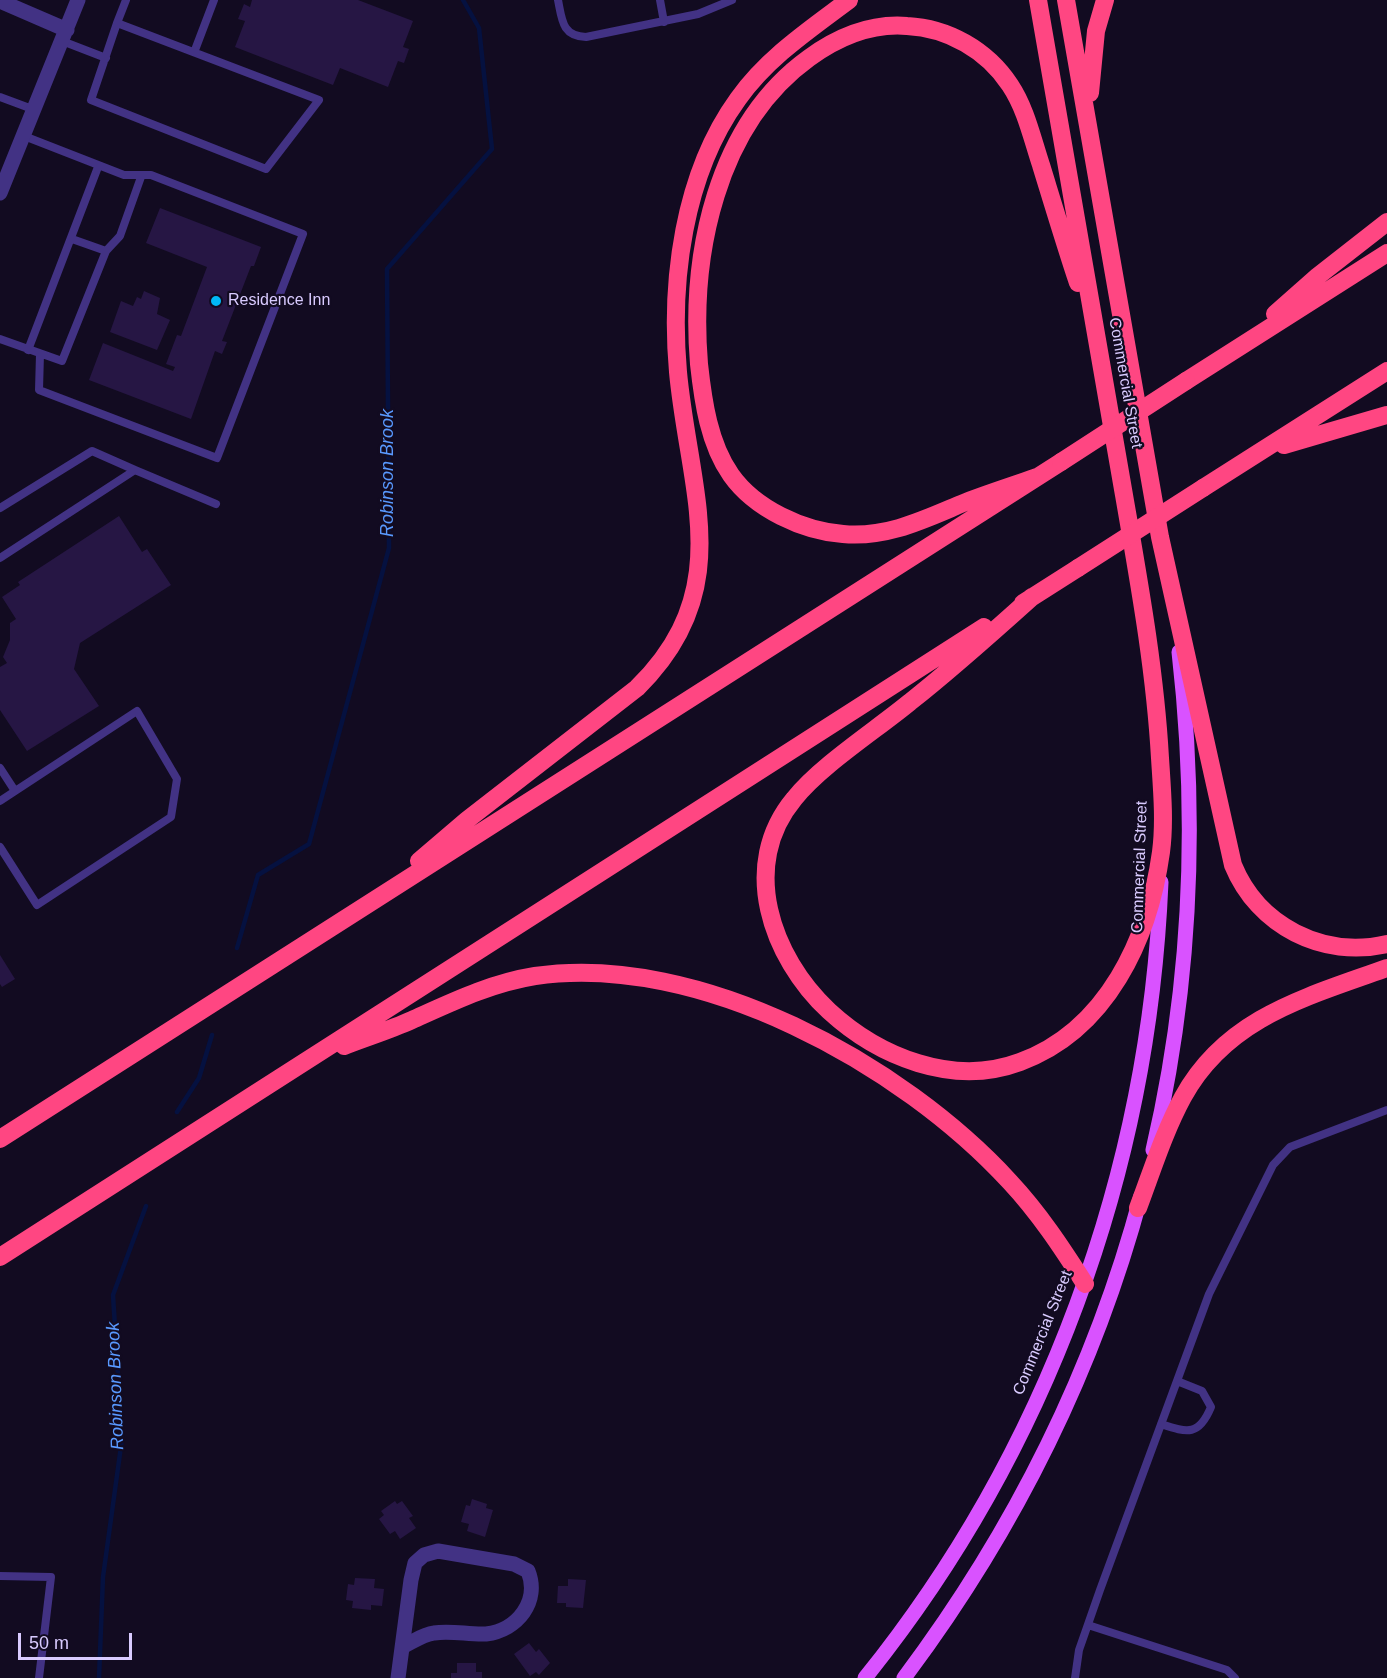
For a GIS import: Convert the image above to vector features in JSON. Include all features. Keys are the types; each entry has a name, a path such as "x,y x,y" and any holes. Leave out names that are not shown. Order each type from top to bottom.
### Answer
{"highway":[{"path":"370,903 467,820 637,688 659,664 678,634 694,592 701,543 676,349 679,272 690,208 711,146 740,96 782,51 849,0"},
{"name":"Commercial Street","path":"1038,0 1150,655 1159,747 1161,849"},
{"name":"Commercial Street","path":"1066,0 1160,537"},
{"path":"1094,158 1089,102 1096,31 1105,0"},
{"path":"1037,477 909,525 865,535 830,533 789,519 753,497 735,480 720,454 705,406 698,318 703,260 716,197 733,151 754,113 798,66 823,48 855,33 882,26 920,27 946,34 974,49 999,71 1019,101 1100,354"},
{"path":"1236,349 1318,276 1387,222"},
{"path":"0,1139 1387,253"},
{"path":"0,1257 1387,371"},
{"path":"1259,452 1387,415"},
{"path":"1160,537 1228,847 1240,880 1269,915 1302,937 1329,946 1347,948 1387,944"},
{"path":"1032,597 945,675 810,782 786,809 770,842 765,871 768,910 784,951 803,981 825,1007 854,1031 883,1049 915,1062 947,1070 979,1071 1007,1066 1033,1057 1064,1039 1093,1013 1113,988 1126,967 1141,931 1161,849"},
{"path":"1138,1208 1183,1097 1201,1071 1222,1048 1246,1027 1281,1007 1387,969"},
{"path":"309,1059 411,1021 474,992 535,976 584,972 615,973 644,977 707,993 765,1014 822,1040 880,1074 928,1108 1010,1181 1061,1246 1085,1284"}],"main road":[{"name":"Commercial Street","path":"904,1678 971,1582 1040,1460 1093,1341 1138,1208 1169,1071 1184,961 1189,877 1189,792 1184,709 1175,625 1160,537"},
{"name":"Commercial Street","path":"865,1678 936,1581 994,1486 1044,1387 1085,1284 1117,1178 1139,1079 1154,978 1161,849"}],"street":[{"path":"0,193 78,0"},
{"path":"0,1 64,36"},
{"path":"398,1678 411,1580 416,1563 423,1555 438,1551 514,1564 528,1571 532,1582 532,1596 526,1611 515,1623 488,1634 434,1633 404,1646"}],"lane":[{"path":"117,23 195,50 320,100 266,169 91,100 117,23 126,0"},
{"path":"195,50 213,0"},
{"path":"558,0 562,23 567,32 573,36 585,37 698,14 732,0"},
{"path":"660,0 664,22"},
{"path":"64,36 106,58"},
{"path":"0,97 35,110"},
{"path":"24,136 98,167 124,175 141,177 152,175 303,234 217,458 39,390 40,354"},
{"path":"28,350 98,167"},
{"path":"0,339 62,361 106,251 120,236 141,177"},
{"path":"72,239 106,251"},
{"path":"0,508 92,451 216,504"},
{"path":"0,558 135,470"},
{"path":"0,801 137,711 177,779 171,817 37,905 0,847"},
{"path":"0,768 15,791"},
{"path":"1075,1678 1079,1650 1209,1294 1274,1165 1290,1147 1387,1110"},
{"path":"1161,1424 1191,1431 1205,1421 1211,1407 1202,1391 1177,1381"},
{"path":"0,1576 51,1577 39,1678"},
{"path":"1088,1625 1227,1670 1235,1678"}],"building":[{"path":"252,0 358,0 413,21 403,47 409,49 404,63 398,61 388,87 340,68 333,85 235,47 245,21 238,19 244,4 250,7"},
{"name":"Residence Inn","path":"160,208 261,247 254,266 251,266 222,341 227,342 222,354 215,351 191,419 89,380 103,343 173,371 175,367 166,364 177,335 181,336 207,267 146,243"},
{"path":"144,291 160,298 157,314 170,320 157,350 110,332 121,301 133,306 137,297 141,299"},
{"path":"119,516 142,552 147,549 171,585 80,643 74,669 99,706 27,751 0,710 0,667 7,663 3,657 10,640 10,623 16,619 2,597 20,585 18,582"},
{"path":"0,955 15,979 2,987 0,984"},
{"path":"472,1499 487,1504 486,1508 493,1510 485,1537 467,1531 469,1524 461,1522 466,1505 470,1506"},
{"path":"395,1501 397,1504 402,1501 413,1516 409,1518 416,1528 400,1539 395,1531 390,1534 379,1519 384,1515 381,1511"},
{"path":"355,1578 375,1579 374,1588 384,1589 382,1606 371,1605 371,1610 352,1608 353,1601 346,1600 348,1584 354,1585"},
{"path":"568,1579 586,1580 583,1608 566,1607 566,1603 557,1603 558,1586 568,1586"},
{"path":"529,1643 536,1652 539,1649 550,1663 539,1675 536,1672 530,1676 514,1654"},
{"path":"457,1663 476,1663 476,1672 482,1672 482,1678 451,1678 451,1673 457,1673"}],"waterway":[{"name":"Robinson Brook","path":"237,948 258,875 309,844 389,548 387,269 492,149 479,28 463,0"},
{"name":"Robinson Brook","path":"177,1112 199,1078 212,1035"},
{"name":"Robinson Brook","path":"99,1678 103,1577 122,1439 113,1295 146,1206"}],"place":[{"name":"Residence Inn","path":"216,301"}]}
